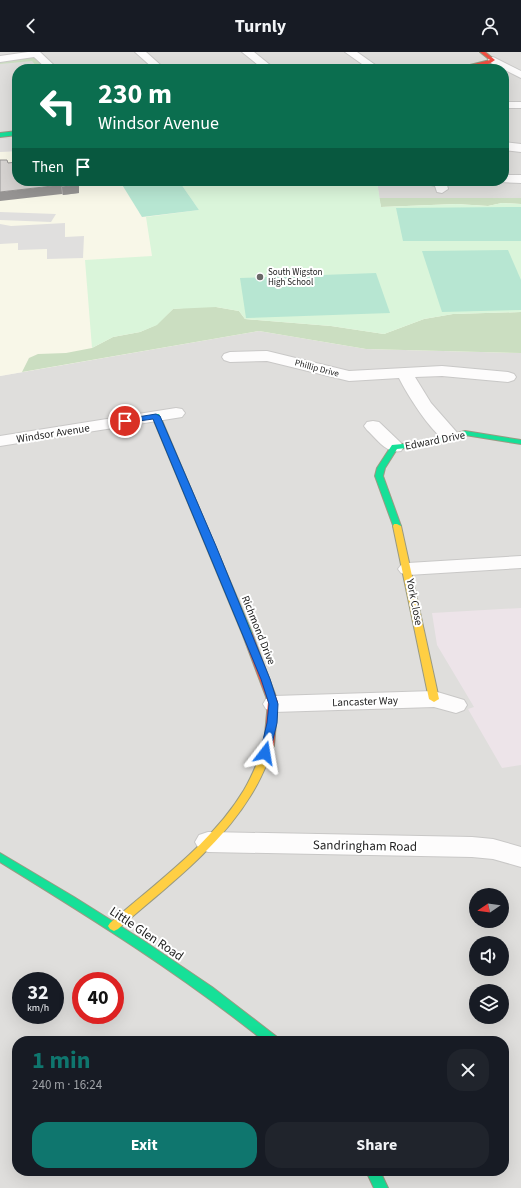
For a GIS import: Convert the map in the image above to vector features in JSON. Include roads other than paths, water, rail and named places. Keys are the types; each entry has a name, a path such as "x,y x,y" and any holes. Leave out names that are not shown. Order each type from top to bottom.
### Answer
{"street":[{"path":"140,52 154,64"},
{"path":"247,52 263,64"},
{"path":"350,52 368,64"},
{"path":"482,52 500,64"},
{"path":"0,59 35,53 47,64"},
{"path":"482,64 493,60"},
{"path":"509,69 521,75"},
{"path":"509,105 521,104"},
{"path":"0,135 12,134"},
{"path":"509,147 521,148"},
{"path":"509,179 521,179"},
{"name":"Phillip Drive","path":"230,357 256,355 273,357 349,376 442,371 508,377"},
{"path":"405,374 416,396 451,436"},
{"name":"Windsor Avenue","path":"0,442 176,413"},
{"name":"Richmond Drive","path":"114,926 208,842 241,804 253,783 268,743 274,704 266,679 156,416"},
{"name":"Edward Drive","path":"373,426 395,447 424,444 466,433 480,434 521,442"},
{"name":"Edward Drive","path":"395,447 382,468 379,476 397,525 408,569"},
{"name":"York Close","path":"434,700 408,569 521,562"},
{"name":"Lancaster Way","path":"274,704 434,700 456,705"},
{"name":"Sandringham Road","path":"208,842 472,847 493,849 521,857"},
{"name":"Little Glen Road","path":"0,857 114,926 236,1011 267,1036"},
{"path":"375,1176 381,1188"}],"place":[{"name":"South Wigston High School","path":"260,277"}]}
